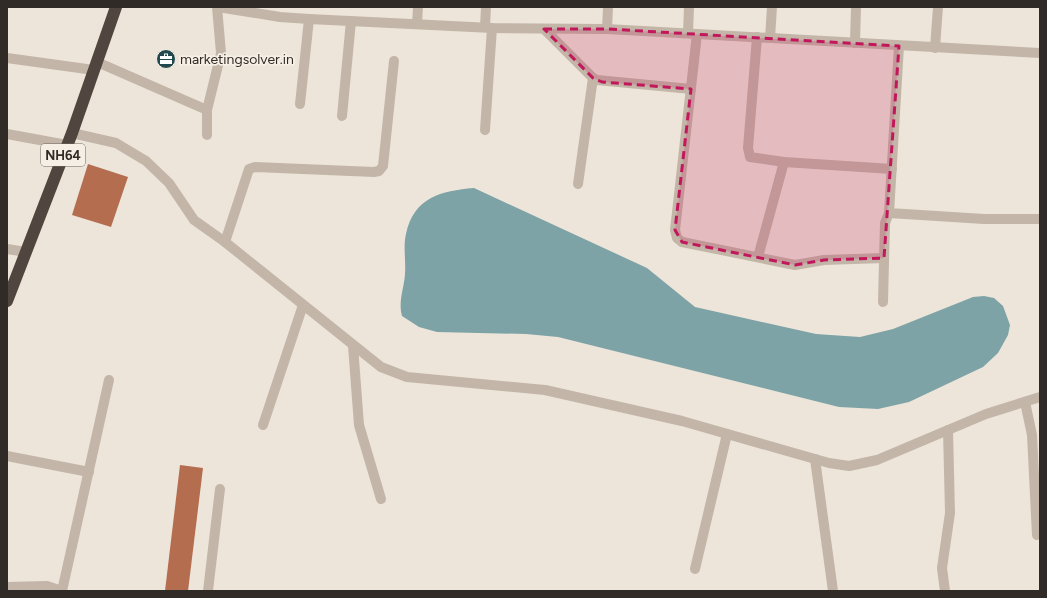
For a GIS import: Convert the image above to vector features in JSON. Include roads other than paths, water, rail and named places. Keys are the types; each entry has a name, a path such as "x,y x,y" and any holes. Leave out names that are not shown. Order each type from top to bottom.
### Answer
{"highway":[{"name":"NH64","path":"7,301 72,133 116,7"}],"street":[{"path":"208,135 208,110 221,53 218,7 275,12 309,20 544,29 607,29 1040,53"},
{"path":"417,24 418,7"},
{"path":"485,130 488,27 486,7"},
{"path":"607,29 608,7"},
{"path":"689,7 693,34 691,89 675,230 677,238 682,242 795,265 824,260 884,258"},
{"path":"770,38 772,7"},
{"path":"855,43 856,7"},
{"path":"935,48 938,7"},
{"path":"300,104 309,20"},
{"path":"342,116 351,21"},
{"path":"544,29 593,78 602,82 691,89"},
{"path":"757,37 749,153 750,157 755,159 784,162 892,169"},
{"path":"884,302 885,223 889,213 899,46"},
{"path":"7,58 95,66 208,110"},
{"path":"226,242 249,169 379,171 382,166 394,61"},
{"path":"578,184 593,78"},
{"path":"72,133 116,143 146,161 169,183 194,220 226,242 353,346 381,367 407,377 546,390 682,421 815,459 849,466 877,460 986,414 1040,397"},
{"path":"7,134 67,144"},
{"path":"758,257 784,162"},
{"path":"889,213 984,219 1040,219"},
{"path":"7,249 26,252"},
{"path":"263,425 303,305"},
{"path":"353,346 359,425 381,499"},
{"path":"7,587 47,586 62,591 109,380"},
{"path":"1025,402 1032,435 1037,535"},
{"path":"945,591 942,568 950,513 948,430"},
{"path":"695,569 727,434"},
{"path":"7,456 89,472"},
{"path":"815,459 832,591"},
{"path":"208,591 220,489"}],"water":[{"path":"474,188 647,268 695,307 816,334 860,337 893,329 973,297 984,296 994,298 1003,306 1010,325 1008,335 998,353 983,367 909,402 878,409 839,407 558,337 526,334 437,332 419,327 402,316 401,311 405,274 405,239 410,222 415,212 422,204 431,198 451,191"}],"place":[{"name":"marketingsolver.in","path":"166,59"}]}
